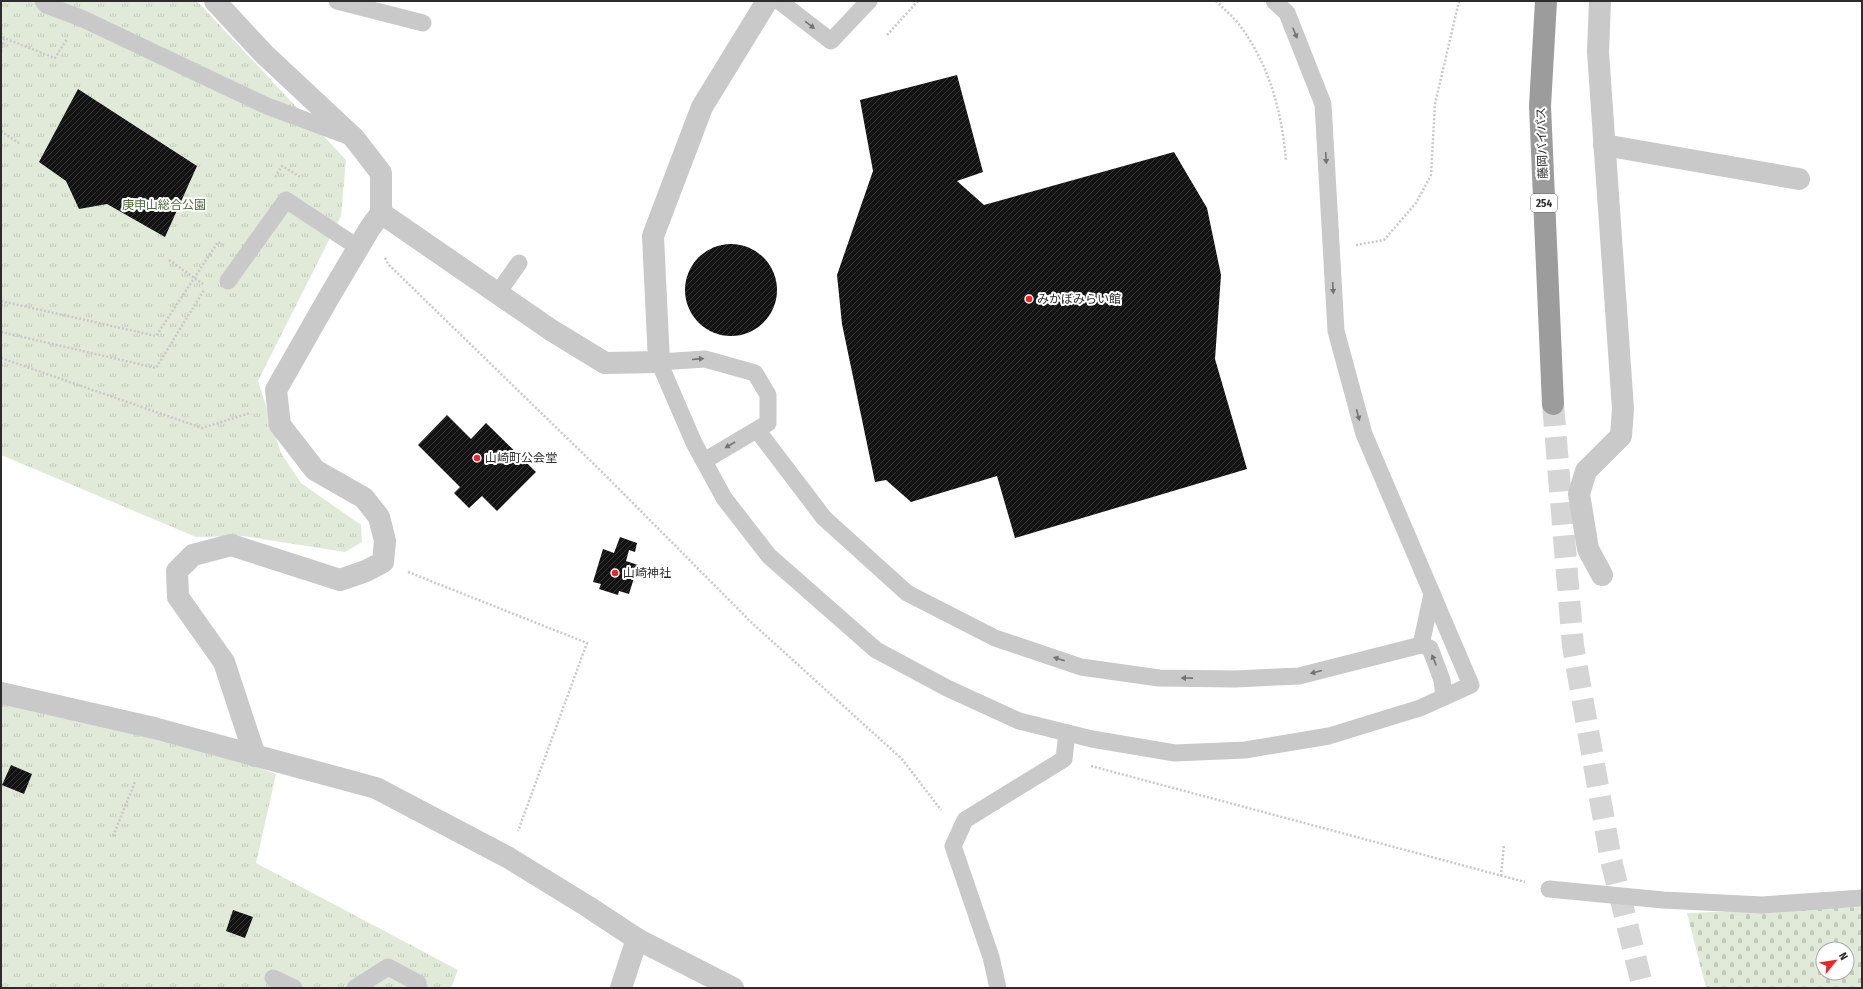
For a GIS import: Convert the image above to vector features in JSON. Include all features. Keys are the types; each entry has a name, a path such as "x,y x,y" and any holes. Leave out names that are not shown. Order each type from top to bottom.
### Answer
{"highway":[{"name":"藤岡バイパス","path":"1546,1 1540,106 1552,404"}],"street":[{"path":"215,1 264,54 354,138 381,173 375,221 329,297 276,390 280,425 315,470 364,498 379,517 385,541 383,562 366,571 340,580 231,545 193,555 177,571 178,597 224,662 255,756"},
{"path":"375,221 498,293 551,330 605,363 660,362 653,236 702,107 766,1"},
{"path":"1600,1 1598,52 1623,409 1621,436 1586,471 1579,494 1588,550 1602,575"},
{"path":"1604,145 1799,179"},
{"path":"1,693 154,728 376,788 509,858 637,939 733,988"},
{"path":"621,988 637,939"}],"lane":[{"path":"43,1 46,5 81,18 267,106 354,138"},
{"path":"337,1 423,23"},
{"path":"779,1 831,41 869,1"},
{"path":"704,461 768,423 768,395 755,373 705,359 660,362 677,405 704,461 724,498 769,556 876,650 946,688 1019,721 1067,733 1175,753 1245,750 1329,736 1420,708 1471,685 1364,434 1336,331 1323,104 1287,14 1274,1"},
{"path":"228,281 286,200 359,248"},
{"path":"498,293 519,263"},
{"path":"757,430 824,518 907,593 995,638 1081,667 1160,678 1235,679 1299,676 1421,645 1430,648 1442,680 1444,697"},
{"path":"1421,645 1432,594"},
{"path":"998,988 991,957 952,846 965,820 1064,759 1067,733"},
{"path":"1548,888 1663,900 1762,905 1862,898"},
{"path":"355,988 388,967 418,983 419,988"},
{"path":"273,978 294,988"}],"path":[{"path":"887,35 918,1"},
{"path":"1216,1 1238,23 1263,64 1284,129 1286,161"},
{"path":"1331,250 1384,240 1416,202 1431,175 1435,104 1459,1"},
{"path":"1,33 4,38 55,58 81,18"},
{"path":"1,52 4,38"},
{"path":"1,131 20,144"},
{"path":"375,221 388,264 604,474 752,623 902,759 959,832"},
{"path":"1,332 156,368 206,287 169,260"},
{"path":"1,301 156,336"},
{"path":"1,358 202,428 278,404"},
{"path":"383,562 587,643 509,858"},
{"path":"1064,759 1548,888"},
{"path":"114,836 134,782"},
{"path":"1501,876 1504,844"}],"green space":[{"name":"庚申山総合公園","path":"1,1 197,1 346,160 341,216 258,381 281,453 301,483 361,525 362,542 345,552 243,536 196,537 1,455"},
{"path":"1,702 60,715 253,765 276,774 256,863 458,970 451,988 1,988"},
{"path":"1862,907 1862,988 1706,988 1687,913"}],"building":[{"name":"みかぼみらい館","path":"957,75 983,172 957,181 984,205 1174,152 1207,208 1221,275 1215,359 1247,469 1015,538 997,476 911,502 886,480 875,482 842,324 837,275 873,171 860,100"},
{"path":"78,89 197,166 165,237 107,204 79,209 66,181 39,162"},
{"path":"731,244 749,248 763,258 773,272 777,290 773,308 763,322 749,332 731,336 713,332 699,322 689,308 685,290 689,272 699,258 713,248"},
{"name":"山崎町公会堂","path":"447,415 471,439 486,423 536,472 497,511 482,496 469,508 454,493 460,487 418,445"},
{"name":"山崎神社","path":"620,537 637,543 635,552 629,550 626,561 638,565 629,594 619,591 618,595 599,589 601,584 593,582 603,549 614,553"},
{"path":"11,765 32,774 24,794 2,785"},
{"path":"233,910 253,917 245,938 226,931"}],"tunnel":[{"path":"1553,404 1573,646 1611,860 1643,988"}],"place":[{"name":"みかぼみらい館","path":"1029,299"},
{"name":"山崎町公会堂","path":"477,458"},
{"name":"山崎神社","path":"615,573"}]}
